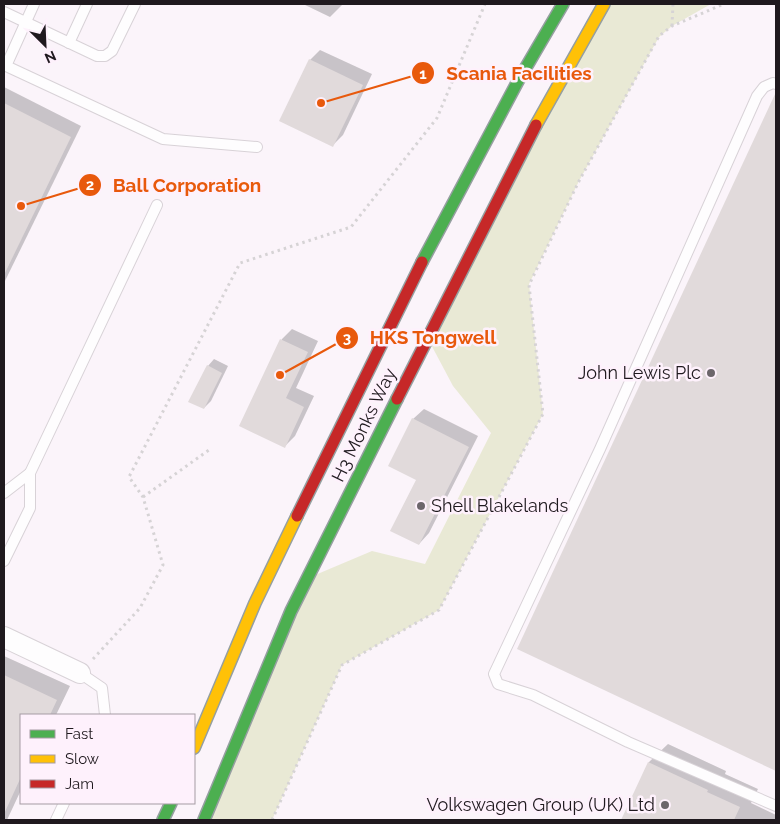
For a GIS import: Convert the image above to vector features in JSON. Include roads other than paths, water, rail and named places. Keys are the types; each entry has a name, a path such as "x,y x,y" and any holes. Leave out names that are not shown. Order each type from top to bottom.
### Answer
{"main road":[{"name":"H3 Monks Way","path":"195,746 255,603 407,290 518,81 563,4"},
{"name":"H3 Monks Way","path":"204,820 291,611 441,310 538,122 604,4"},
{"path":"164,820 171,804"}],"street":[{"path":"4,637 80,673"}],"lane":[{"path":"34,4 5,66 164,138 257,147"},
{"path":"69,43 87,4"},
{"path":"4,12 97,56 105,56 112,52 135,4"},
{"path":"776,84 773,83 764,87 757,96 600,449 494,674 498,684 533,695 628,742 776,806"},
{"path":"4,561 30,508 30,472 158,205"},
{"path":"4,492 30,472"},
{"path":"80,673 102,688 106,714"},
{"path":"56,820 64,804"}],"place":[{"name":"Scania Facilities","path":"321,103"},
{"name":"Ball Corporation","path":"21,206"},
{"name":"John Lewis Plc","path":"711,373"},
{"name":"HKS Tongwell","path":"280,375"},
{"name":"Shell Blakelands","path":"421,506"},
{"name":"Volkswagen Group (UK) Ltd","path":"665,805"}]}
